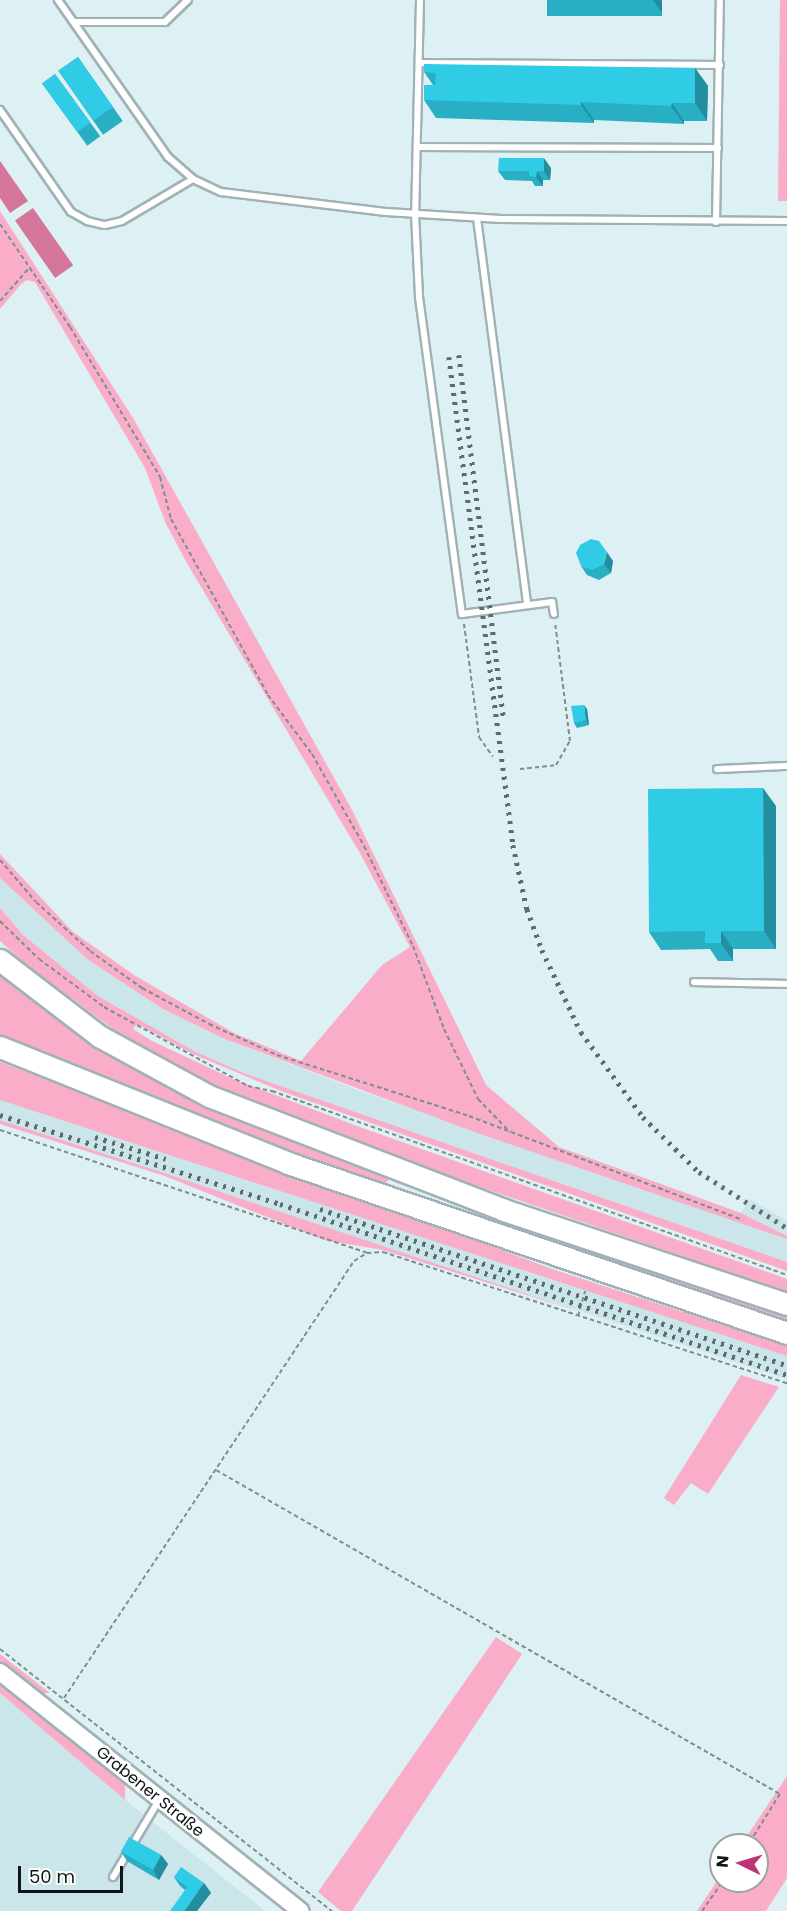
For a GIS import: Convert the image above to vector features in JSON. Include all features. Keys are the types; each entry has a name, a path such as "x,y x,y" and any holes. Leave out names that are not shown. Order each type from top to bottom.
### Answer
{"highway":[{"path":"0,960 99,1036 209,1096 504,1210 787,1304"},
{"path":"0,1047 288,1163 787,1333"}],"street":[{"name":"Grabener Straße","path":"0,1672 301,1911"}],"lane":[{"path":"58,0 168,157 192,179 221,192 415,214 477,218 787,221"},
{"path":"74,22 165,22 188,0"},
{"path":"420,0 415,214 418,297 462,614 552,602 554,614"},
{"path":"716,222 720,0"},
{"path":"419,63 720,65"},
{"path":"0,110 72,212 87,221 105,225 122,222 192,179"},
{"path":"417,147 718,148"},
{"path":"477,218 527,605"},
{"path":"717,769 787,766"},
{"path":"694,982 787,984"},
{"path":"113,1877 159,1799"}],"path":[{"path":"0,224 30,267 160,477 171,519 268,695 312,754 364,846 413,946 444,1029 478,1099 510,1132"},
{"path":"0,301 30,267"},
{"path":"462,614 479,737 493,757"},
{"path":"520,768 556,765 570,741 554,614"},
{"path":"0,860 36,902 90,951 142,987 209,1024 277,1055 510,1132 743,1220"},
{"path":"0,921 39,959 104,1007 248,1086 272,1091 787,1275"},
{"path":"0,1130 368,1253 383,1252 787,1383"},
{"path":"64,1698 354,1261 368,1253"},
{"path":"578,1316 585,1291"},
{"path":"216,1470 780,1794 756,1833"},
{"path":"0,1649 332,1911"},
{"path":"702,1911 715,1893"}],"shaded area":[{"path":"780,0 787,0 787,201 778,201"},
{"path":"0,161 28,201 10,213 0,198"},
{"path":"33,208 73,265 55,278 15,221"},
{"path":"0,211 133,418 352,810 486,1085 559,1147 741,1213 787,1236 787,1239 480,1134 225,1039 163,1009 87,959 0,878 0,854 73,932 134,975 234,1033 301,1061 382,965 410,947 361,855 188,565 166,524 145,468 35,282 27,280 21,284 0,309"},
{"path":"0,878 87,959 163,1009 225,1039 355,1089 787,1239 787,1262 246,1074 194,1051 98,996 23,935 0,908"},
{"path":"0,908 23,935 98,996 194,1051 246,1074 787,1262 787,1271 281,1091 193,1054 137,1024 133,1029 152,1041 233,1079 357,1126 787,1279 787,1292 419,1166 198,1080 128,1040 25,964 0,941"},
{"path":"0,970 99,1047 175,1090 239,1121 389,1178 386,1183 330,1166 0,1039"},
{"path":"0,1062 552,1269 787,1346 787,1356 0,1100"},
{"path":"0,1100 787,1356 787,1379 0,1120"},
{"path":"0,1120 581,1312 383,1250 324,1240 165,1176 0,1124"},
{"path":"750,1199 787,1221 787,1236 741,1213"},
{"path":"531,1230 787,1312 787,1325 527,1235"},
{"path":"741,1375 779,1387 708,1494 691,1483 674,1505 664,1498"},
{"path":"496,1637 522,1654 352,1911 341,1911 318,1892"},
{"path":"0,1654 50,1693 40,1693 0,1662"},
{"path":"0,1683 125,1784 125,1800 0,1693"},
{"path":"0,1693 135,1808 265,1911 0,1911"},
{"path":"787,1776 787,1878 766,1911 697,1911 709,1893 769,1893 769,1833 749,1833"}],"building":[{"path":"78,57 113,107 93,121 58,71"},
{"path":"424,64 695,68 695,103 672,103 671,106 581,102 581,105 424,100 424,85 435,85 436,73 424,72"},
{"path":"55,74 90,123 77,132 42,83"},
{"path":"499,158 544,158 544,171 537,171 536,177 529,176 529,171 498,171"},
{"path":"591,539 599,541 607,552 604,564 592,570 581,566 576,553 580,545"},
{"path":"584,705 586,720 574,723 571,706"},
{"path":"763,788 764,931 721,931 721,943 705,943 705,931 649,932 648,789"},
{"path":"129,1837 161,1855 153,1870 121,1852"},
{"path":"181,1867 204,1883 184,1911 170,1911 187,1887 174,1877"}],"railway":[{"path":"459,355 504,720"},
{"path":"449,357 513,845 527,909 542,950 581,1032 643,1117 699,1172 787,1228"},
{"path":"0,1115 280,1204 787,1375"},
{"path":"95,1137 166,1159"},
{"path":"320,1209 787,1365"}]}
